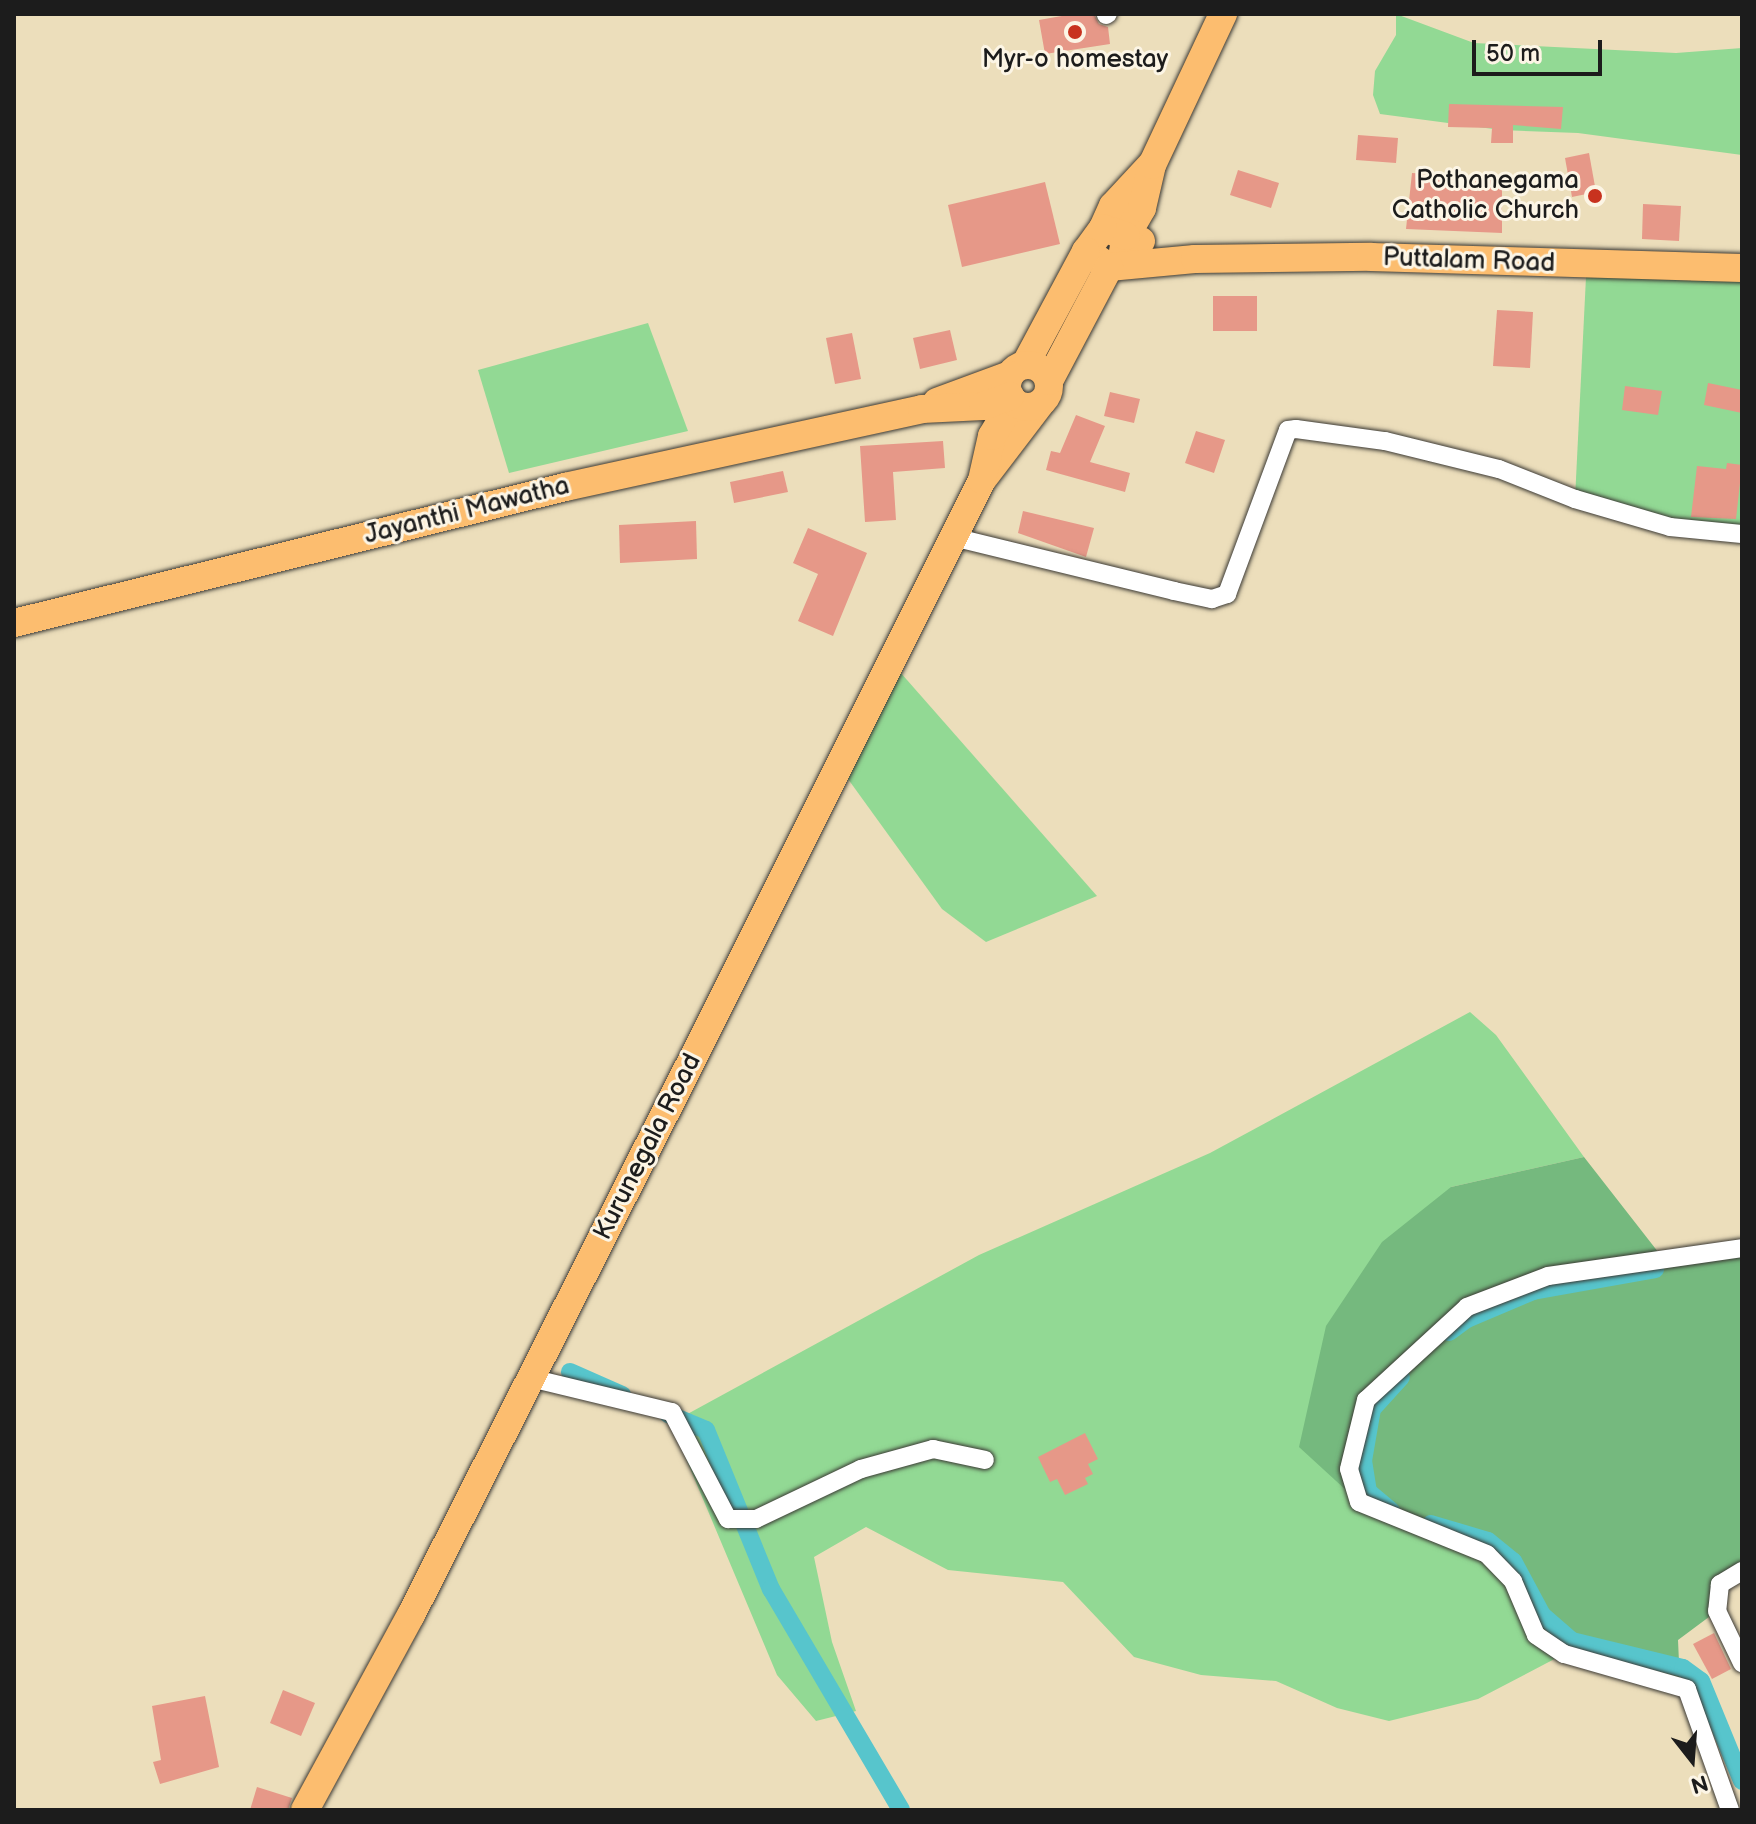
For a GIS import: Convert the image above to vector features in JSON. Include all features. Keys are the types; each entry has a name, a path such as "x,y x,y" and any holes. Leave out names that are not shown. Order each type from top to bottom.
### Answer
{"main road":[{"path":"1025,387 1115,265 1113,206 1152,165 1223,14"},
{"path":"1025,387 1086,251 1114,232"},
{"name":"Puttalam Road","path":"1114,232 1195,259"},
{"path":"1086,251 1115,265"},
{"name":"Puttalam Road","path":"1115,265 1195,259 1371,257 1742,268"},
{"name":"Jayanthi Mawatha","path":"14,623 565,487 1025,387"},
{"name":"Kurunegala Road","path":"305,1810 531,1378 982,480 1025,387"}],"street":[{"path":"953,537 1212,599 1227,594 1288,430 1296,429 1385,441 1499,469 1575,499 1670,527 1742,534"},
{"path":"1730,1810 1687,1689 1555,1648 1536,1635 1513,1581 1487,1554 1359,1502 1349,1469 1366,1400 1467,1307 1548,1276 1742,1248"},
{"path":"531,1378 672,1412 728,1519 756,1519 861,1469 933,1449 985,1460"},
{"path":"1742,1571 1720,1584 1717,1611 1742,1663"}],"green space":[{"path":"1396,14 1474,43 1676,53 1742,48 1742,155 1578,133 1501,130 1380,114 1373,95 1375,71 1396,35"},
{"path":"1586,277 1742,281 1742,534 1575,499"},
{"path":"648,323 688,431 509,473 478,370"},
{"path":"900,672 1097,896 986,942 942,909 848,779"},
{"path":"1470,1012 1496,1035 1584,1157 1451,1187 1487,1554 1564,1654 1478,1699 1389,1721 1337,1708 1276,1681 1201,1675 1134,1657 1063,1582 948,1570 866,1527 814,1557 832,1642 856,1711 816,1721 777,1675 671,1423 979,1255 1210,1153"},
{"path":"1584,1157 1662,1257 1742,1248 1742,1571 1720,1584 1717,1611 1678,1640 1680,1684 1536,1635 1487,1554 1359,1502 1299,1447 1326,1326 1382,1242 1451,1187"}],"building":[{"name":"Myr-o homestay","path":"1094,14 1099,24 1108,27 1110,44 1045,54 1039,20"},
{"path":"1449,104 1563,107 1561,129 1513,125 1513,143 1491,143 1492,128 1448,127"},
{"path":"1358,135 1398,138 1396,163 1356,160"},
{"path":"1589,153 1596,192 1572,197 1565,158"},
{"path":"1238,170 1279,183 1271,208 1230,195"},
{"path":"1412,173 1502,178 1502,233 1406,229"},
{"path":"1045,182 1060,244 962,267 948,205"},
{"path":"1643,204 1681,206 1679,241 1642,239"},
{"path":"1213,296 1257,296 1257,331 1213,331"},
{"path":"1497,310 1533,312 1530,368 1493,366"},
{"path":"950,330 957,360 920,369 913,338"},
{"path":"852,333 861,379 835,384 826,338"},
{"path":"1708,383 1742,390 1742,413 1704,405"},
{"path":"1625,386 1662,391 1658,415 1622,410"},
{"path":"1110,392 1140,399 1134,423 1104,416"},
{"path":"1076,415 1105,426 1090,462 1130,473 1125,492 1046,470 1051,451 1060,453"},
{"path":"1196,431 1225,440 1214,473 1185,463"},
{"path":"943,441 945,468 893,472 896,520 865,522 860,446"},
{"path":"1727,463 1742,465 1736,519 1691,517 1697,466 1726,469"},
{"path":"783,471 788,492 734,503 730,482"},
{"path":"1023,511 1094,528 1086,557 1018,533"},
{"path":"696,521 697,559 620,563 619,525"},
{"path":"808,528 867,553 833,636 798,621 818,574 793,563"},
{"path":"1085,1433 1098,1459 1088,1464 1093,1474 1085,1478 1088,1484 1065,1495 1057,1479 1050,1482 1038,1457"},
{"path":"1714,1633 1731,1669 1712,1679 1693,1644"},
{"path":"283,1690 315,1703 301,1736 270,1723"},
{"path":"205,1696 219,1767 160,1784 153,1762 161,1760 152,1706"},
{"path":"257,1787 292,1798 288,1810 250,1810"}],"waterway":[{"path":"1449,1332 1467,1319 1533,1291 1655,1269"},
{"path":"570,1372 622,1395"},
{"path":"1391,1511 1368,1492 1363,1461 1372,1409 1401,1377"},
{"path":"668,1414 706,1430 771,1589 901,1810"},
{"path":"1431,1524 1488,1541 1513,1561 1542,1615 1572,1641 1683,1668 1701,1681 1742,1781"}],"place":[{"name":"Myr-o homestay","path":"1075,32"},
{"name":"Pothanegama Catholic Church","path":"1595,196"}]}
